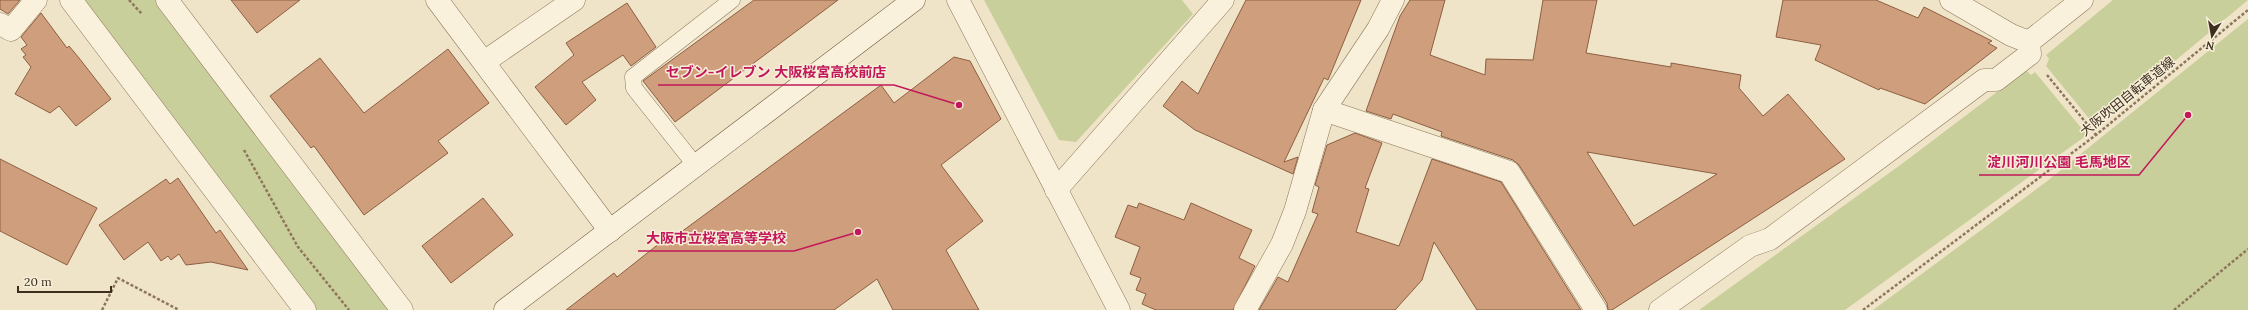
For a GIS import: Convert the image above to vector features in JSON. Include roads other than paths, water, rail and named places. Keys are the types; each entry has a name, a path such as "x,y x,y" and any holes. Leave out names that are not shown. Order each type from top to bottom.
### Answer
{"street":[{"path":"0,24 11,30 36,0"},
{"path":"71,0 305,310"},
{"path":"167,0 402,310"},
{"path":"437,0 610,231"},
{"path":"484,62 574,0"},
{"path":"505,310 914,0"},
{"path":"958,0 1119,310"},
{"path":"1056,190 1223,0"},
{"path":"1244,310 1282,244 1295,211 1324,110 1378,29 1393,0"},
{"path":"1950,0 2011,35 2029,42"},
{"path":"2029,42 2082,0"},
{"path":"1660,310 1750,246 1770,239 1984,80 1996,80 2030,54 2029,42"},
{"path":"1324,110 1509,172 1596,310"}],"lane":[{"path":"696,166 634,88 633,77 732,0"}],"place":[{"name":"セブン-イレブン 大阪桜宮高校前店","path":"959,105"},
{"name":"淀川河川公園 毛馬地区","path":"2188,115"},
{"name":"大阪市立桜宮高等学校","path":"858,232"}]}
